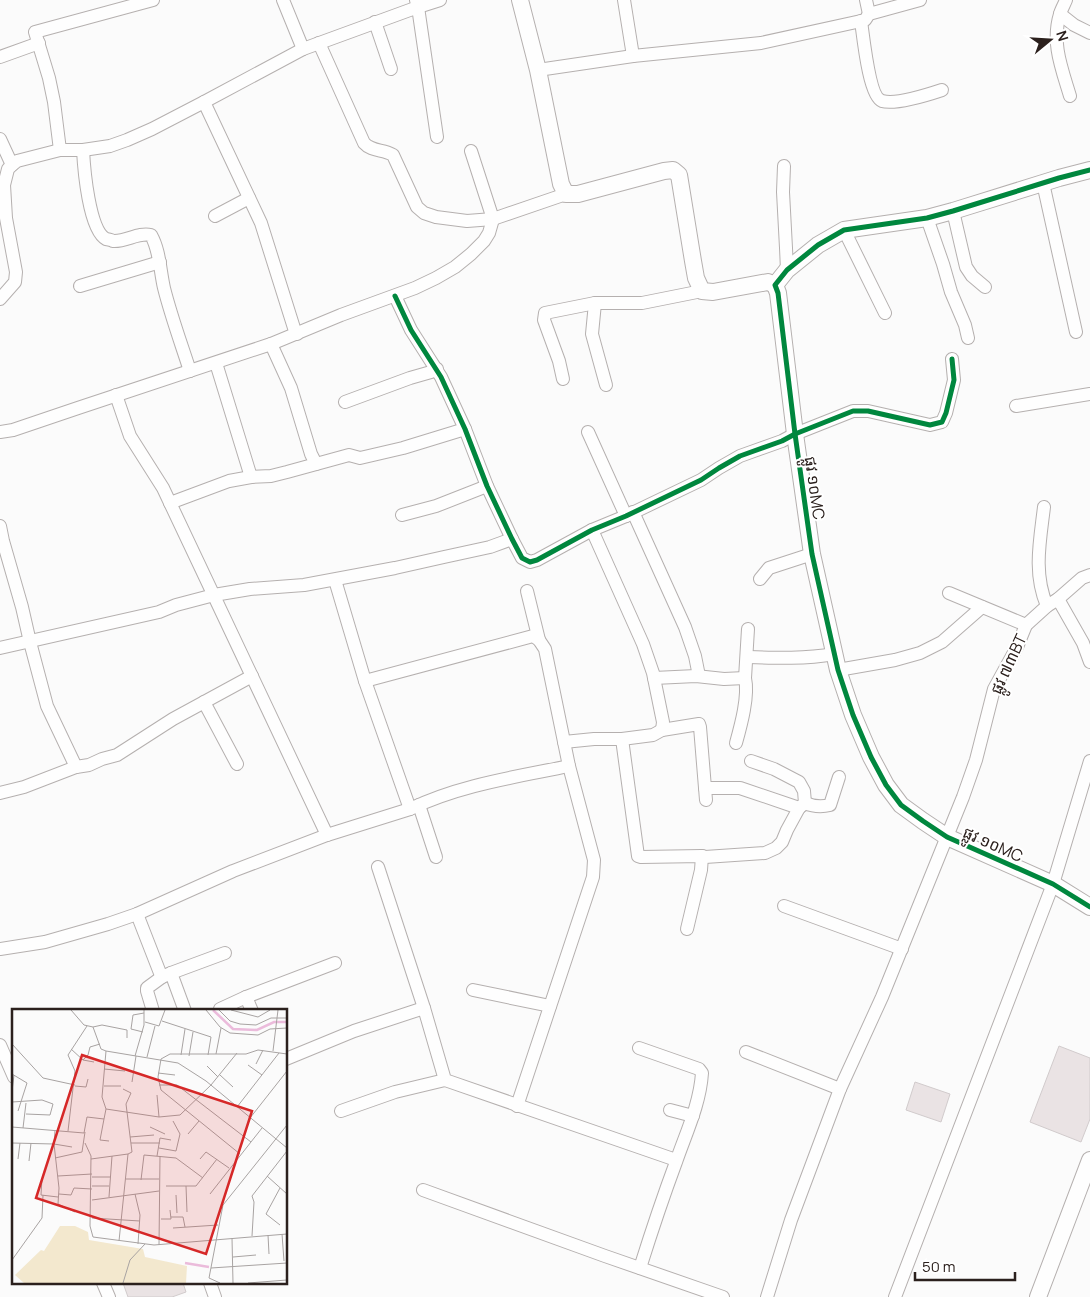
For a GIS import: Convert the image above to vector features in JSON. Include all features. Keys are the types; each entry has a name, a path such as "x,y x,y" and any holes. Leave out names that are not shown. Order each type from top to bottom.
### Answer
{"street":[{"path":"60,150 49,78 35,32 153,0"},
{"path":"283,0 303,49"},
{"path":"0,299 15,282 16,272 6,218 4,185 8,169 12,164 60,150 83,150 110,146 127,140 152,129 303,49 375,22 417,3 440,0"},
{"path":"520,0 538,70 561,184 566,194"},
{"path":"624,0 633,56"},
{"path":"866,0 865,17 872,84 878,99 882,101 895,101 917,98 942,90"},
{"path":"538,70 633,56 761,43 865,17 920,0"},
{"path":"1066,0 1060,14 1057,30 1057,53 1070,96"},
{"path":"417,3 437,137"},
{"path":"1060,14 1074,25 1090,33"},
{"path":"375,22 391,70"},
{"path":"0,57 39,43"},
{"path":"319,43 364,143 374,150 382,150 392,155 417,207 424,213 436,217 467,221 493,219 566,194 578,194 673,170 679,175 696,278 702,291"},
{"path":"204,102 261,223 297,334"},
{"path":"0,140 12,164"},
{"path":"83,150 84,175 96,228 106,239 116,241 144,234 151,235 155,243 171,314 190,371"},
{"path":"0,432 13,430 272,344 341,315 395,296 455,267 484,241 489,233 493,219 472,151"},
{"path":"784,166 782,192 786,270"},
{"path":"563,378 544,320 545,314 595,303 642,303 702,291 712,292 768,282 776,285 786,270 818,245 844,230 927,218 1090,170"},
{"path":"1043,183 1076,332"},
{"path":"215,216 249,198"},
{"path":"953,211 966,267 972,276 985,287"},
{"path":"927,218 968,338"},
{"path":"844,230 885,313"},
{"path":"80,286 160,262"},
{"name":"ផ្លូវ ១០MC","path":"776,285 812,554 836,662 853,715 871,757 886,785 901,805 947,837 1053,884 1090,908"},
{"path":"395,296 411,330 437,369 512,539 522,558 530,562 592,530 701,480 740,456 782,441 853,411 868,411 930,425 942,422 954,380 952,359"},
{"path":"595,303 592,334 606,385"},
{"path":"272,344 291,388 316,464"},
{"path":"216,363 251,477"},
{"path":"345,402 437,369"},
{"path":"1016,406 1090,394"},
{"path":"116,395 130,436 170,502 326,835"},
{"path":"170,502 229,481 279,474 349,455 360,458 403,448 465,429"},
{"path":"588,432 685,626 695,656 699,676"},
{"path":"402,514 436,506 487,486"},
{"path":"1044,507 1038,548 1038,566 1047,606"},
{"path":"0,526 5,562 22,607 46,706 76,767"},
{"path":"592,530 643,644 654,678 664,722 662,730"},
{"path":"0,648 159,612 176,605 250,588 304,585 334,580 490,547 512,539"},
{"path":"760,579 768,568 812,554"},
{"name":"ផ្លូវ ៧៣BT","path":"766,1297 840,1089 902,949 976,760 994,689 1017,647 1026,624 1082,578 1090,575"},
{"path":"334,580 365,681 436,858"},
{"path":"517,1106 593,877 594,860 569,766 545,649 539,640 526,591"},
{"path":"949,593 1026,624"},
{"path":"1058,599 1083,643 1090,662"},
{"path":"747,657 814,658 836,662 896,660 920,653 942,642 982,607"},
{"path":"736,743 742,724 747,686 745,678 748,629"},
{"path":"365,681 522,638 533,636 539,640"},
{"path":"0,793 117,755 172,719 252,676"},
{"path":"654,678 699,676 724,679 745,678"},
{"path":"204,702 237,764"},
{"path":"564,742 653,736 662,730 699,724 706,794 740,788 802,805 825,806 830,805 840,777"},
{"path":"622,739 638,856 705,857 765,854 776,848 782,842 786,830 802,805 804,791 799,782 774,768 751,761"},
{"path":"895,1297 1053,884 1090,761"},
{"path":"0,948 45,942 137,914 234,870 326,835 470,787 569,766"},
{"path":"687,929 701,870 702,856"},
{"path":"378,867 424,1008 445,1080"},
{"path":"784,906 902,949"},
{"path":"137,914 160,974 166,975"},
{"path":"152,1009 147,988 166,975 224,953"},
{"path":"222,1009 246,997 335,962"},
{"path":"166,975 184,1009"},
{"path":"473,990 550,1006"},
{"path":"246,997 251,1009"},
{"path":"288,1058 354,1031 424,1008"},
{"path":"0,1045 12,1072"},
{"path":"639,1048 699,1069 702,1073 702,1081 693,1116 676,1160 640,1268"},
{"path":"746,1052 840,1089"},
{"path":"341,1111 395,1092 445,1080 676,1160"},
{"path":"670,1110 693,1116"},
{"path":"1038,1297 1085,1184 1090,1160"},
{"path":"423,1190 723,1297"},
{"path":"103,1284 108,1297"},
{"path":"210,1284 215,1297"}],"building":[{"path":"1059,1046 1090,1058 1090,1119 1081,1142 1030,1122"},
{"path":"915,1082 950,1094 941,1122 906,1110"},
{"path":"123,1284 183,1284 186,1292 172,1297 128,1297"}],"cycle path":[{"path":"1090,170 927,218 844,230 818,245 787,270 775,285 778,293 812,554 838,670 853,715 871,757 886,785 901,805 923,821 947,837 1053,884 1090,907"},
{"path":"395,296 411,330 441,377 465,429 487,486 512,539 522,558 530,562 592,530 701,480 740,456 782,441 853,411 868,411 930,425 942,422 954,380 952,359"}]}
